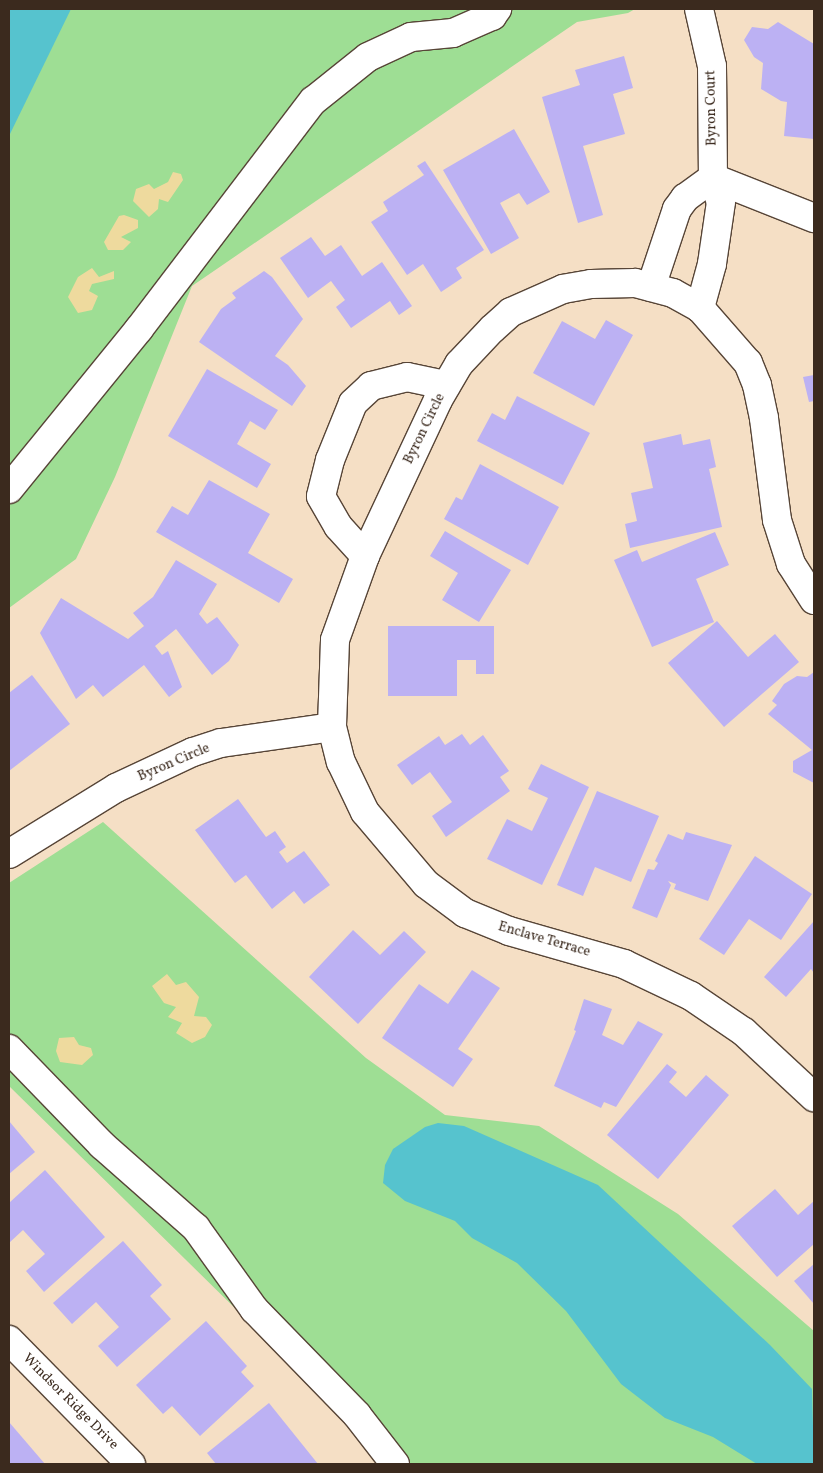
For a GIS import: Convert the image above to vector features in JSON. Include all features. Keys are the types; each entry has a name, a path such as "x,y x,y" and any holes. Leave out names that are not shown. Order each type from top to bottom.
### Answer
{"street":[{"path":"9,489 139,330 313,101 368,57 411,37 453,33 492,16 497,9"},
{"name":"Byron Court","path":"699,9 712,66 713,178 721,202 718,227 700,308"},
{"path":"651,287 677,209 685,198 713,178 814,218"},
{"name":"Byron Circle","path":"9,854 116,788 194,752 231,742 332,728 336,640 365,556 446,385 459,364 511,312 563,289 591,284 635,283 673,293 700,308 748,363 757,385 775,491 777,520 791,564 814,600"},
{"path":"365,556 338,526 321,496 330,460 352,404 371,386 407,377 446,385"},
{"name":"Enclave Terrace","path":"332,728 342,762 365,812 426,884 465,913 500,928 624,964 691,996 744,1032 814,1097"},
{"path":"9,1049 102,1145 196,1228 254,1309 357,1414 395,1464"},
{"name":"Windsor Ridge Drive","path":"9,1340 131,1464"}],"green space":[{"path":"9,9 635,9 628,13 577,22 192,286 115,477 76,559 9,608"},
{"path":"103,822 366,1058 445,1115 539,1126 678,1214 814,1331 814,1464 387,1464 244,1317 9,1086 9,883"}],"sand":[{"path":"173,172 181,174 183,180 168,202 159,199 158,209 149,217 133,201 136,189 149,184 154,189 168,182"},
{"path":"124,215 138,220 138,228 121,237 131,242 123,250 108,250 104,242 119,216"},
{"path":"92,268 99,277 114,271 114,279 92,284 89,291 98,296 92,310 78,313 68,297 78,277"},
{"path":"167,974 176,985 186,982 199,997 194,1016 206,1017 212,1025 205,1037 192,1043 176,1033 182,1023 168,1017 176,1007 164,1003 152,986"},
{"path":"74,1037 79,1045 91,1048 93,1055 82,1065 60,1062 56,1051 59,1038"}],"water":[{"path":"9,9 71,9 9,136"},
{"path":"438,1123 464,1126 598,1185 770,1345 812,1389 814,1464 757,1464 713,1437 665,1418 621,1384 566,1311 517,1263 472,1238 455,1221 405,1201 383,1183 385,1165 393,1149 425,1127"}],"building":[{"path":"778,22 814,44 814,139 784,136 787,102 781,101 761,89 763,63 754,57 744,40 752,27 768,29"},
{"path":"624,56 633,88 613,94 625,134 583,146 603,215 578,223 542,97 580,85 575,70"},
{"path":"514,129 550,192 527,205 519,193 500,203 519,238 491,254 443,170"},
{"path":"425,161 484,250 456,268 462,278 441,292 423,264 407,275 371,222 388,211 383,202 424,175 417,166"},
{"path":"311,237 325,256 341,245 362,276 382,262 412,306 399,315 390,301 351,328 336,307 345,300 331,281 308,298 280,258"},
{"path":"264,271 272,277 303,319 275,356 288,365 306,386 292,406 199,342 221,309 236,298 232,293"},
{"path":"606,320 633,335 594,406 533,373 562,321 595,339"},
{"path":"207,369 278,410 265,430 250,421 237,444 271,464 257,488 168,436"},
{"path":"814,375 814,401 809,402 803,377"},
{"path":"517,396 590,433 563,485 477,441 492,413 505,420"},
{"path":"681,434 683,445 710,439 716,467 709,469 722,527 630,548 625,524 637,521 631,493 653,488 643,443"},
{"path":"480,464 559,507 528,565 444,519 456,497 462,500"},
{"path":"209,480 270,514 248,553 293,579 279,603 156,532 172,506 188,515"},
{"path":"445,531 511,570 479,622 442,600 458,573 430,556"},
{"path":"715,532 729,565 696,579 714,622 652,647 614,560 637,550 642,562"},
{"path":"176,560 217,584 199,614 207,624 217,617 239,645 229,661 212,675 176,629 155,646 162,655 168,651 182,687 169,697 144,665 103,697 93,685 76,699 40,633 61,598 128,639 144,626 133,613 153,597"},
{"path":"717,621 748,657 775,634 799,662 724,727 668,663"},
{"path":"388,626 494,626 494,674 476,674 476,660 457,660 457,696 388,696"},
{"path":"814,672 814,783 793,772 793,761 812,750 768,714 777,705 772,701 784,684 797,676 807,677"},
{"path":"32,675 70,724 9,771 9,693"},
{"path":"462,734 470,745 483,735 509,771 500,777 510,791 446,837 432,816 452,802 430,772 412,785 397,765 439,736 445,745"},
{"path":"541,764 589,787 542,885 487,859 507,819 532,831 548,798 528,789"},
{"path":"597,791 659,816 631,882 595,867 583,896 557,885"},
{"path":"238,799 266,837 275,831 286,847 279,852 287,863 304,851 330,885 304,904 294,891 272,909 246,875 235,883 195,830"},
{"path":"686,832 732,845 708,901 674,889 676,884 668,881 671,885 657,918 632,908 648,869 654,870 658,863 655,861 668,834 683,840"},
{"path":"755,856 812,894 781,940 749,919 724,955 699,939"},
{"path":"814,921 814,973 811,969 786,997 764,977"},
{"path":"353,930 380,955 404,931 426,952 358,1024 309,977"},
{"path":"472,970 500,988 458,1049 473,1059 453,1087 382,1038 419,984 448,1004"},
{"path":"584,999 612,1009 602,1035 623,1045 638,1021 663,1034 616,1107 604,1102 601,1108 554,1086 576,1031 574,1030"},
{"path":"667,1064 677,1072 669,1082 686,1097 706,1075 729,1095 658,1179 607,1135"},
{"path":"9,1121 35,1152 9,1174"},
{"path":"45,1170 105,1237 44,1292 26,1271 45,1254 23,1230 9,1243 9,1203"},
{"path":"775,1189 798,1215 814,1201 814,1244 777,1277 732,1226"},
{"path":"123,1241 162,1285 150,1296 171,1319 117,1367 98,1346 119,1327 96,1302 72,1324 53,1303"},
{"path":"814,1264 814,1304 794,1281"},
{"path":"206,1321 247,1366 241,1372 254,1386 200,1436 172,1406 163,1414 136,1385"},
{"path":"269,1403 318,1464 216,1464 207,1453"},
{"path":"9,1422 45,1464 9,1464"}]}
